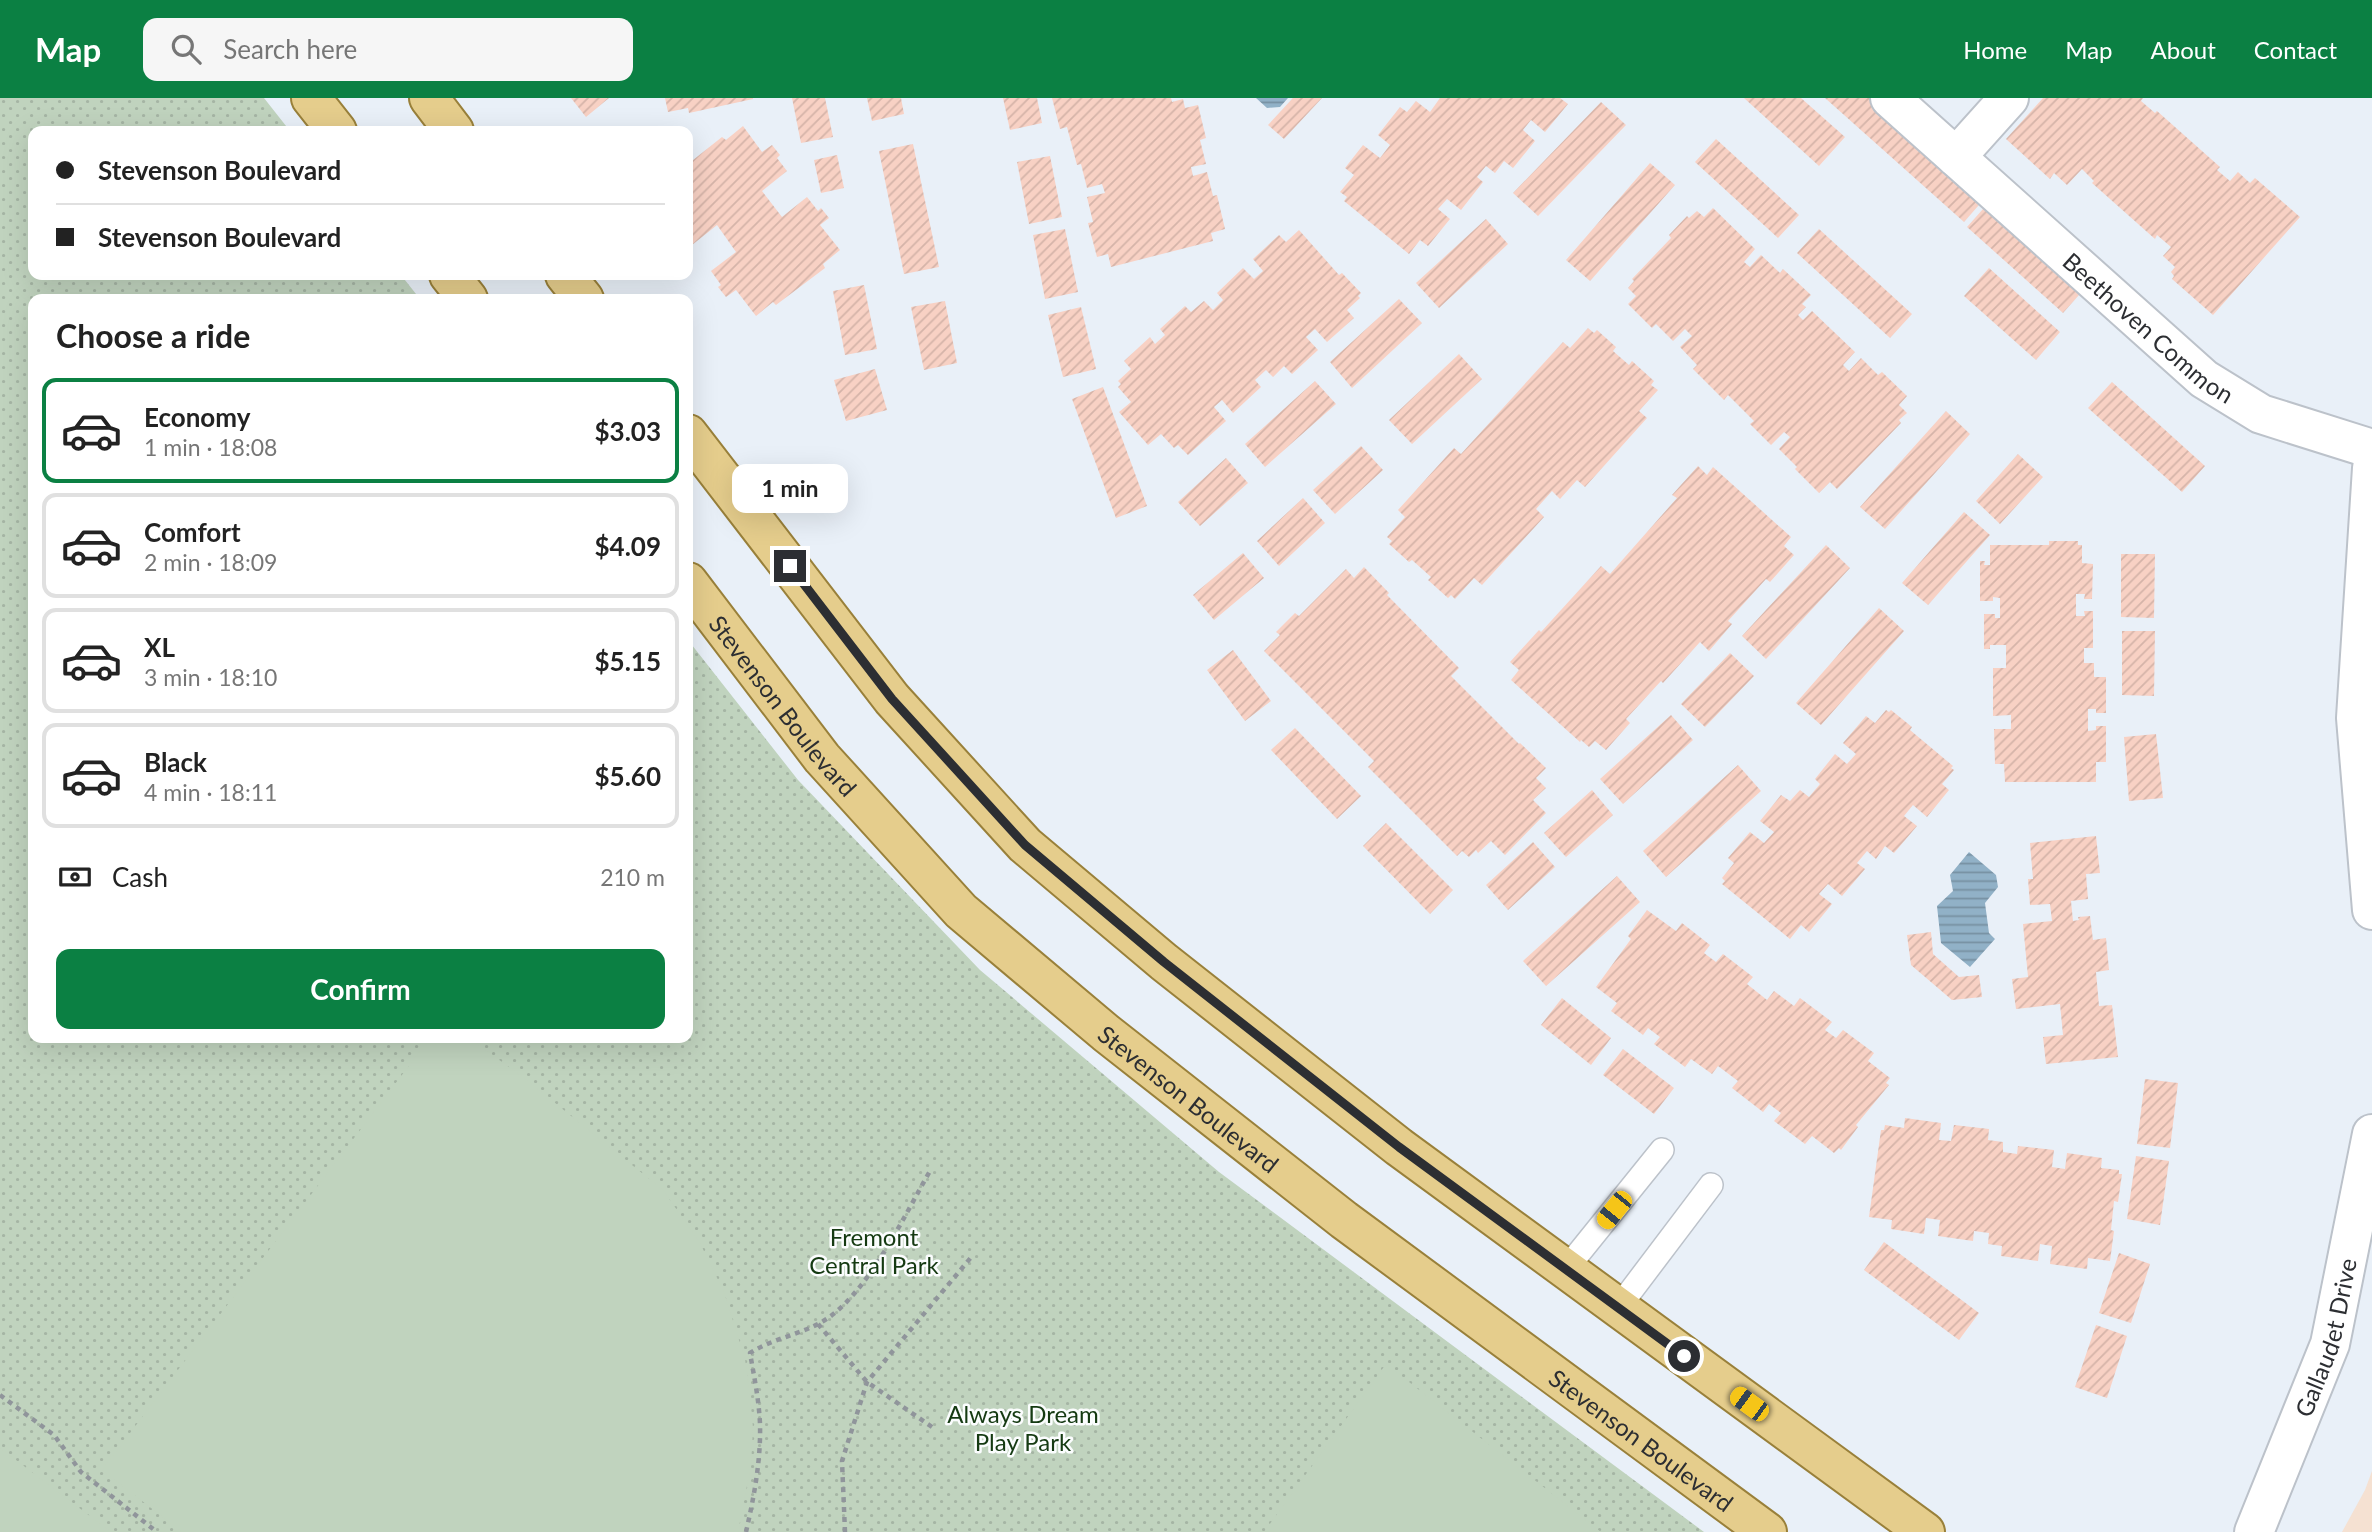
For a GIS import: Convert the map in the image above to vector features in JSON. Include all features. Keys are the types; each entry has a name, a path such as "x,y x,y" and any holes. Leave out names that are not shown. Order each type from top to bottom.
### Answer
{"main road":[{"path":"311,98 333,126"},
{"path":"429,98 450,126"},
{"path":"453,280 464,294"},
{"path":"569,280 580,294"},
{"path":"693,440 892,699 1025,845 1164,962 1368,1123 1925,1532"},
{"name":"Stevenson Boulevard","path":"693,589 822,758 961,911 1106,1033 1344,1220 1767,1532"}],"street":[{"name":"Beethoven Common","path":"1890,98 2204,379 2261,414 2372,449"},
{"path":"1956,157 2009,98"},
{"path":"2372,468 2356,718 2372,910"},
{"name":"Gallaudet Drive","path":"2254,1532 2330,1345 2372,1133"}],"lane":[{"path":"1566,1269 1662,1150"},
{"path":"1618,1307 1711,1185"}],"path":[{"path":"746,1532 760,1442 760,1422 750,1353 818,1324 834,1314 853,1294 885,1251 930,1171"},
{"path":"845,1532 842,1461 867,1381 973,1255"},
{"path":"818,1324 867,1381 932,1427"},
{"path":"0,1395 54,1435 81,1472 157,1532"}],"shaded area":[{"path":"2372,1471 2372,1532 2342,1532 2365,1490"}],"green space":[{"name":"Fremont Central Park","path":"0,98 264,98 286,126 28,126 28,280 405,280 416,294 28,294 28,1043 693,1043 693,646 798,780 980,970 1219,1172 1704,1532 0,1532"},
{"path":"426,1043 476,1043 524,1078 663,1190 700,1243 724,1292 745,1359 753,1428 751,1465 738,1532 182,1532 102,1470"},
{"path":"1386,1364 1601,1532 1264,1532"},
{"path":"0,1448 111,1532 0,1532"}],"water":[{"path":"1256,98 1288,98 1280,107 1267,108"},
{"path":"1969,852 1996,875 1998,887 1985,903 1989,933 1995,939 1970,967 1941,943 1937,906 1953,891 1950,875"}],"building":[{"path":"571,98 609,98 586,117"},
{"path":"665,98 753,99 689,113 688,108 668,112"},
{"path":"792,98 825,98 833,137 801,143"},
{"path":"867,98 901,98 904,114 872,121"},
{"path":"1003,98 1037,98 1042,123 1010,130"},
{"path":"1052,98 1171,98 1172,102 1183,99 1185,108 1198,105 1206,138 1200,140 1206,164 1191,167 1193,176 1207,172 1213,196 1217,195 1225,229 1211,233 1213,241 1111,267 1108,254 1097,257 1088,223 1093,222 1087,197 1105,193 1102,184 1087,188 1081,164 1077,165 1067,127 1060,129"},
{"path":"1293,98 1322,98 1284,139 1268,125"},
{"path":"1440,98 1560,98 1568,104 1545,132 1531,120 1523,130 1535,141 1513,168 1504,161 1495,173 1486,166 1477,177 1483,182 1461,210 1447,199 1438,209 1450,219 1428,246 1420,240 1409,254 1344,201 1347,197 1340,192 1354,175 1345,168 1363,145 1380,158 1390,145 1378,135 1400,107 1407,112 1416,101 1430,112"},
{"path":"1744,98 1801,98 1845,137 1819,166"},
{"path":"1825,98 1876,98 1986,197 1964,222"},
{"path":"2043,98 2143,98 2141,101 2155,113 2157,111 2220,167 2217,170 2230,181 2238,172 2250,183 2255,178 2300,217 2213,315 2172,279 2174,276 2171,272 2175,267 2163,256 2171,247 2157,235 2155,239 2092,183 2094,181 2082,169 2067,185 2054,173 2050,179 2006,139"},
{"path":"1601,102 1626,125 1538,216 1513,193"},
{"path":"743,126 762,152 772,145 780,155 777,158 787,171 762,191 782,217 807,197 818,211 821,208 829,218 820,225 840,250 823,264 825,268 776,305 773,302 756,316 736,290 726,297 711,271 736,252 717,225 693,244 693,160 722,137 726,140"},
{"path":"1716,139 1799,215 1778,238 1695,162"},
{"path":"913,144 939,267 904,274 879,151"},
{"path":"837,155 844,188 821,193 814,160"},
{"path":"1050,156 1062,217 1029,224 1017,162"},
{"path":"1650,163 1675,185 1590,281 1566,260"},
{"path":"1991,200 2087,286 2063,313 1967,227"},
{"path":"1713,208 1755,249 1744,262 1750,267 1761,255 1780,273 1783,269 1811,295 1802,304 1806,307 1798,315 1803,320 1812,311 1855,352 1843,365 1849,371 1861,358 1878,375 1882,372 1907,396 1899,405 1907,413 1899,420 1901,423 1837,489 1830,482 1819,493 1779,449 1790,437 1784,432 1771,445 1750,424 1754,421 1728,395 1724,400 1693,369 1697,365 1680,347 1692,336 1685,329 1673,341 1656,324 1652,328 1628,304 1636,296 1628,288 1634,281 1632,279 1671,238 1669,235 1687,216 1689,218 1697,211 1704,217"},
{"path":"1486,219 1508,244 1439,308 1416,283"},
{"path":"1065,229 1078,292 1045,299 1033,235"},
{"path":"1819,229 1912,314 1890,338 1797,253"},
{"path":"1299,230 1339,275 1342,273 1361,293 1358,296 1360,298 1347,310 1354,318 1327,342 1315,329 1306,337 1318,350 1292,374 1284,366 1273,377 1266,370 1255,380 1261,387 1233,413 1222,400 1214,407 1226,421 1188,455 1178,445 1174,448 1161,434 1148,445 1119,412 1131,402 1118,387 1121,384 1118,381 1131,369 1124,361 1150,337 1155,344 1165,335 1160,329 1185,306 1191,312 1204,301 1213,310 1223,300 1217,293 1243,268 1254,279 1263,271 1253,259 1279,235 1286,242"},
{"path":"1989,268 2060,332 2036,360 1964,296"},
{"path":"864,285 877,349 845,355 833,291"},
{"path":"1399,299 1422,323 1352,388 1330,362"},
{"path":"945,301 957,363 924,370 911,307"},
{"path":"1081,307 1096,369 1063,377 1048,315"},
{"path":"1588,328 1594,333 1597,330 1616,347 1613,351 1629,365 1632,361 1654,381 1651,385 1658,390 1639,411 1647,418 1585,487 1577,480 1560,499 1552,491 1536,509 1544,517 1482,585 1474,578 1455,599 1451,595 1448,598 1428,580 1431,577 1389,544 1392,541 1387,537 1405,517 1398,510 1454,448 1461,454 1563,342 1570,348"},
{"path":"1459,354 1482,379 1412,444 1389,420"},
{"path":"875,369 887,410 846,421 834,380"},
{"path":"1315,381 1336,404 1265,467 1245,444"},
{"path":"2112,382 2205,466 2182,492 2088,408"},
{"path":"1103,387 1147,506 1116,518 1072,399"},
{"path":"1946,411 1970,434 1885,529 1860,507"},
{"path":"1361,446 1383,470 1335,514 1313,490"},
{"path":"2018,454 2043,477 2000,524 1976,501"},
{"path":"1226,458 1248,483 1200,526 1178,502"},
{"path":"1698,466 1707,475 1713,467 1791,537 1784,546 1794,555 1770,582 1766,579 1728,621 1732,624 1709,651 1700,642 1663,683 1661,681 1626,719 1630,723 1606,750 1595,741 1589,747 1511,680 1519,670 1510,662 1601,566 1610,574 1677,498 1672,495"},
{"path":"1303,498 1325,523 1279,566 1257,541"},
{"path":"1964,512 1990,535 1928,605 1902,583"},
{"path":"2049,541 2078,541 2078,545 2082,545 2082,563 2093,564 2092,599 2084,599 2085,594 2076,594 2076,616 2085,616 2084,611 2093,611 2093,648 2084,648 2084,663 2094,663 2094,677 2106,677 2106,713 2096,713 2096,709 2088,709 2088,731 2096,730 2096,726 2106,726 2106,762 2096,762 2096,782 2005,782 2004,764 1995,764 1994,729 2011,729 2011,715 1993,716 1993,668 2006,668 2006,645 1990,645 1990,649 1984,649 1984,614 1995,614 1995,618 2000,618 2000,598 1980,601 1980,561 1985,561 1984,565 1990,565 1990,545 2049,545"},
{"path":"1826,545 1850,568 1766,659 1742,636"},
{"path":"1243,553 1264,578 1214,620 1193,595"},
{"path":"2121,554 2155,554 2154,618 2121,617"},
{"path":"1364,567 1389,593 1387,595 1459,668 1451,676 1546,768 1536,778 1546,788 1533,800 1546,813 1505,855 1491,841 1469,857 1462,851 1457,856 1368,767 1374,761 1264,651 1280,635 1276,632 1295,613 1299,616 1346,569 1354,578"},
{"path":"1879,608 1904,631 1821,725 1796,703"},
{"path":"2122,631 2155,631 2154,696 2122,695"},
{"path":"1233,650 1271,701 1245,721 1207,670"},
{"path":"1730,653 1754,676 1705,727 1681,704"},
{"path":"1886,710 1891,710 1912,727 1910,730 1953,766 1951,768 1954,770 1942,784 1949,790 1927,817 1913,805 1904,816 1917,826 1894,853 1885,846 1876,859 1867,851 1857,863 1865,869 1842,896 1828,884 1819,894 1832,904 1809,932 1801,925 1790,939 1722,884 1725,881 1722,878 1734,863 1728,858 1750,832 1764,843 1774,832 1760,821 1781,795 1790,801 1800,790 1809,797 1820,784 1815,779 1835,754 1847,764 1856,754 1843,743 1866,716 1875,723"},
{"path":"1671,715 1693,740 1623,804 1600,779"},
{"path":"1295,728 1361,796 1337,819 1271,750"},
{"path":"2156,734 2163,798 2129,801 2124,737"},
{"path":"1738,765 1761,791 1666,877 1643,851"},
{"path":"1592,790 1613,815 1566,857 1544,833"},
{"path":"1386,823 1453,890 1430,914 1363,846"},
{"path":"2096,836 2100,873 2086,874 2088,899 2071,901 2073,921 2079,920 2078,917 2090,916 2093,940 2106,938 2109,970 2096,972 2099,1006 2112,1005 2118,1057 2046,1064 2043,1037 2063,1035 2060,1004 2016,1009 2012,979 2028,977 2023,924 2052,921 2050,904 2030,905 2028,879 2033,879 2030,843"},
{"path":"1533,842 1555,867 1508,910 1486,885"},
{"path":"1617,876 1640,902 1546,986 1523,961"},
{"path":"1647,910 1676,931 1682,923 1710,945 1704,953 1716,962 1723,954 1753,977 1747,984 1767,1000 1774,991 1794,1006 1800,998 1832,1022 1825,1030 1836,1038 1843,1030 1874,1053 1868,1061 1890,1078 1886,1083 1889,1085 1856,1125 1858,1127 1841,1150 1839,1148 1834,1153 1812,1136 1805,1144 1774,1121 1781,1113 1769,1104 1763,1112 1732,1088 1738,1081 1718,1066 1712,1074 1691,1059 1685,1067 1654,1044 1660,1037 1648,1028 1643,1035 1611,1011 1617,1003 1596,987 1631,939 1628,936"},
{"path":"1931,932 1933,954 1959,977 1979,975 1982,997 1952,1000 1911,965 1907,935"},
{"path":"1562,998 1611,1038 1591,1065 1541,1025"},
{"path":"1623,1049 1674,1088 1654,1114 1603,1075"},
{"path":"2145,1079 2178,1083 2170,1148 2137,1144"},
{"path":"1905,1118 1941,1123 1939,1140 1951,1141 1954,1125 1989,1129 1988,1140 2003,1142 2003,1152 2017,1154 2018,1146 2054,1150 2052,1167 2065,1169 2067,1153 2102,1158 2101,1168 2119,1170 2119,1174 2122,1174 2118,1202 2114,1201 2110,1261 2088,1258 2087,1269 2050,1264 2052,1246 2040,1244 2038,1261 2001,1256 2002,1246 1988,1244 1989,1233 1974,1231 1973,1241 1938,1236 1940,1220 1926,1218 1924,1234 1891,1229 1892,1220 1869,1217 1881,1130 1884,1130 1885,1125 1904,1128"},
{"path":"2136,1156 2169,1161 2160,1225 2127,1219"},
{"path":"1884,1242 1979,1313 1959,1340 1864,1270"},
{"path":"2119,1253 2150,1264 2131,1323 2099,1313"},
{"path":"2096,1325 2127,1336 2107,1398 2075,1387"}],"route":[{"path":"790,566 892,699 1025,845 1164,962 1399,1147 1684,1356"}],"park label":[{"name":"Always Dream Play Park","path":"1023,1427"}]}
